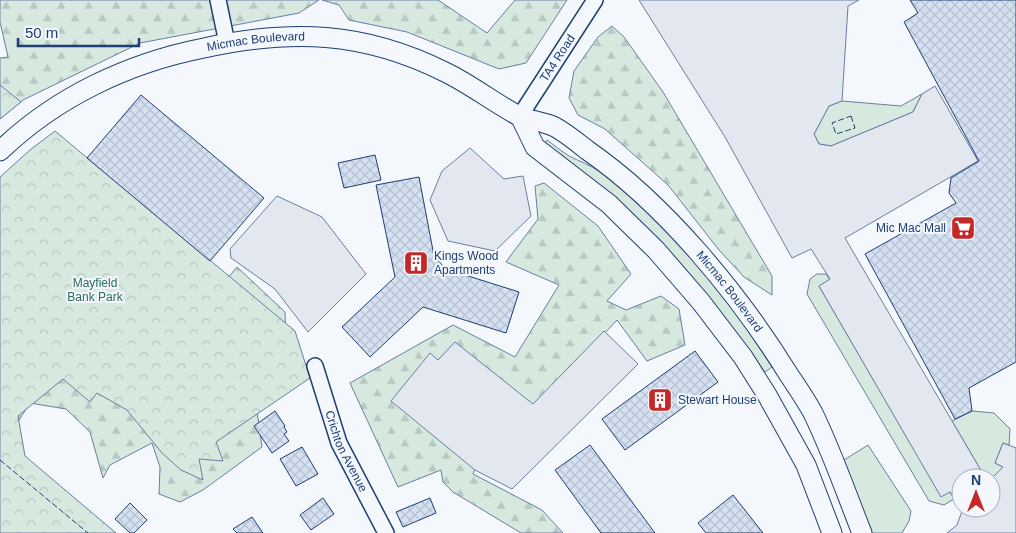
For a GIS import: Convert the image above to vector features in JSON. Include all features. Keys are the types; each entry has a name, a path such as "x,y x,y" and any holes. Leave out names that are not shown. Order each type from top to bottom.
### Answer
{"street":[{"path":"218,0 227,43"},
{"name":"TA4 Road","path":"520,116 595,0"},
{"name":"Micmac Boulevard","path":"0,150 18,134 54,108 112,76 145,63 191,50 268,37 306,35 333,37 389,48 414,57 446,73 520,116 554,126 604,162 665,217 726,286 767,338 812,411 862,533"},
{"path":"520,116 535,147 609,204 656,250 701,302 743,357 806,465 832,533"},
{"name":"Crichton Avenue","path":"315,366 339,444 383,532"}],"green space":[{"path":"0,0 319,0 299,13 140,43 23,100 0,119 0,58 8,57 0,22"},
{"path":"322,0 438,0 487,33 515,0 567,0 526,63 499,69 407,32 349,20 339,5"},
{"path":"612,26 624,37 663,92 772,276 772,295 744,277 719,250 668,185 605,129 578,115 569,98 574,71 598,37"},
{"path":"0,85 21,102 0,119"},
{"path":"922,94 913,112 831,146 819,144 814,134 829,106 842,101 901,106"},
{"name":"Mayfield Bank Park","path":"55,131 295,331 310,378 216,442 223,461 199,459 203,480 181,470 162,453 127,410 97,393 90,402 63,379 18,416 25,456 116,533 0,533 0,177"},
{"path":"547,140 569,156 599,171 624,191 672,237 736,313 772,367 765,372 698,285 643,224 595,182 545,144"},
{"path":"544,183 598,226 631,274 607,301 626,310 661,296 679,309 685,345 647,361 617,320 560,381 482,450 473,474 542,510 563,533 521,533 453,492 443,482 441,470 398,487 350,383 453,325 515,357 559,285 506,262 538,219 535,186"},
{"name":"Mayfield Bank Park","path":"0,202 191,322 237,267 285,312 286,341 257,411 262,447 203,490 180,502 159,494 160,467 152,443 110,465 103,478 90,432 66,409 30,403 1,448"},
{"path":"817,274 826,274 830,280 819,286 941,496 950,492 951,501 944,505 929,501 807,294 810,279"},
{"path":"972,411 994,413 1010,429 1009,445 1003,443 995,463 1003,467 1001,469 979,468 952,421"},
{"path":"868,445 911,511 909,521 902,533 871,532 844,460"}],"shaded area":[{"path":"639,0 859,0 848,6 842,101 829,106 814,134 819,144 831,146 913,112 922,94 935,86 978,161 845,238 979,468 951,468 951,494 950,492 941,497 819,286 830,279 811,249 792,258 725,137"},
{"path":"470,148 504,179 523,176 531,216 495,251 448,241 430,200 442,171"},
{"path":"277,196 322,217 366,274 308,332 275,289 231,258 230,249"},
{"path":"604,331 638,364 512,489 475,470 391,401 430,353 438,360 455,342 533,404"},
{"path":"1003,443 1016,448 1016,533 947,533 957,525 960,518 1001,518 1001,469 1003,467 995,463"}],"building":[{"name":"Mic Mac Mall","path":"910,0 1016,0 1016,362 969,388 972,411 955,419 865,254 956,203 949,193 951,178 979,161 904,22 918,13"},
{"path":"141,95 264,198 210,261 87,158"},
{"path":"375,155 381,180 344,188 338,163"},
{"name":"Kings Wood Apartments","path":"419,177 434,256 446,269 519,292 506,333 423,307 370,357 342,327 395,277 376,185"},
{"name":"Stewart House","path":"695,351 718,382 625,450 602,419"},
{"path":"275,411 285,426 287,432 284,434 289,441 272,453 254,426"},
{"path":"590,445 655,533 601,533 555,470"},
{"path":"302,447 318,474 296,486 280,459"},
{"path":"733,495 763,533 706,533 698,523"},
{"path":"323,498 334,514 311,530 300,515"},
{"path":"430,498 436,513 403,527 396,512"},
{"path":"130,503 147,520 134,533 130,533 115,519"},
{"path":"252,517 263,533 237,533 233,529"}],"fence":[{"path":"851,116 855,128 836,134 832,123 851,116"},
{"path":"0,460 88,533"}],"place":[{"name":"Mic Mac Mall","path":"963,228"},
{"name":"Kings Wood Apartments","path":"416,263"},
{"name":"Stewart House","path":"660,400"}]}
